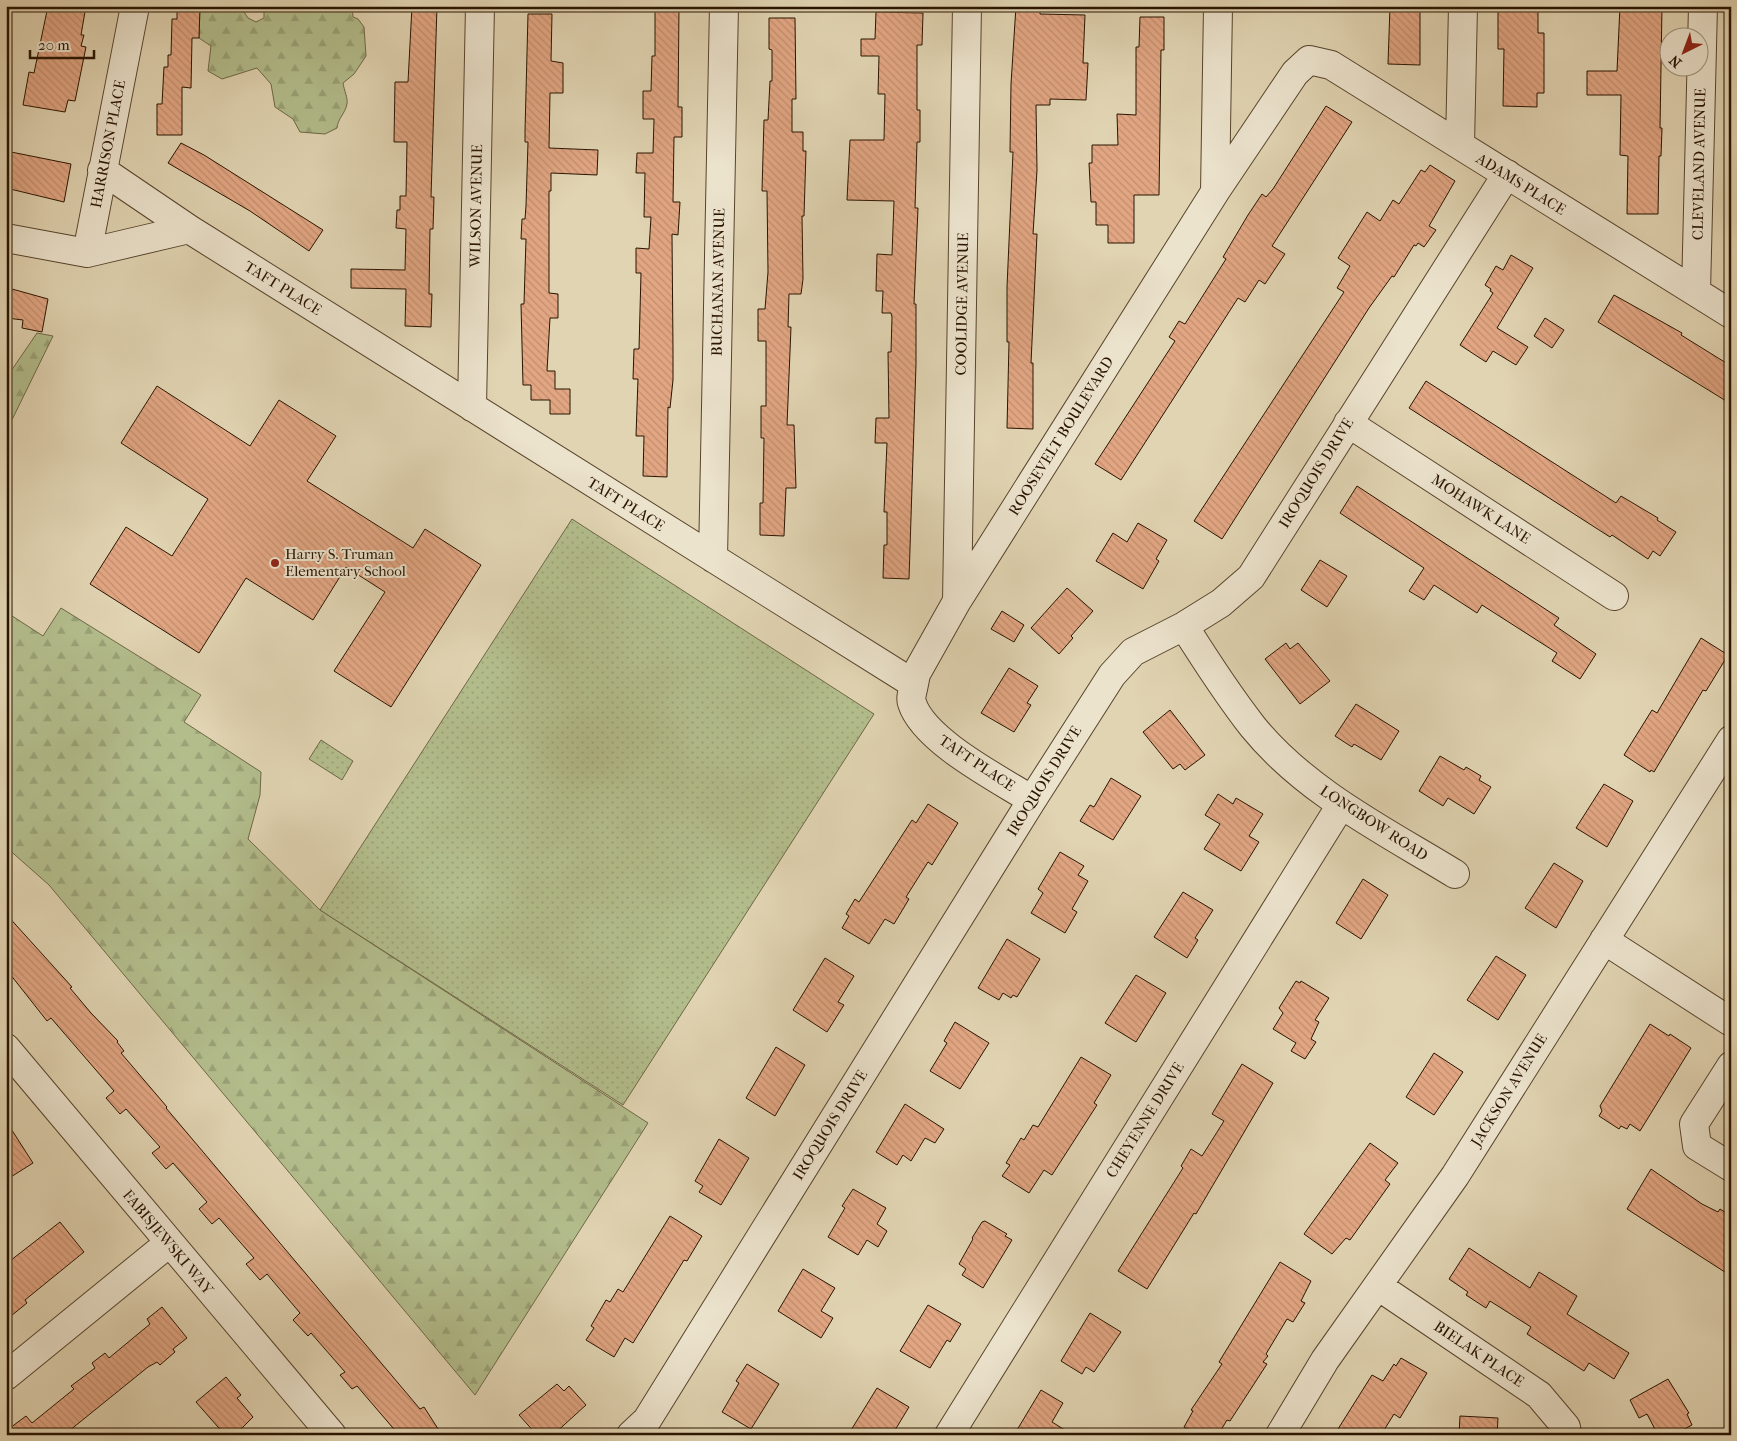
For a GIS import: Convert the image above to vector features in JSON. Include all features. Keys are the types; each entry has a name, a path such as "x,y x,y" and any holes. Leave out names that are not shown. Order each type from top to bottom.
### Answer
{"street":[{"name":"HARRISON PLACE","path":"87,253 135,6"},
{"name":"WILSON AVENUE","path":"472,406 480,6"},
{"name":"BUCHANAN AVENUE","path":"713,558 724,6"},
{"name":"COOLIDGE AVENUE","path":"957,602 967,6"},
{"path":"1215,192 1218,6"},
{"path":"1460,146 1463,6"},
{"name":"CLEVELAND AVENUE","path":"1696,292 1703,6"},
{"name":"ROOSEVELT BOULEVARD","path":"914,684 916,674 957,602 1215,192 1295,73 1309,60"},
{"name":"ADAMS PLACE","path":"1309,60 1331,65 1731,314"},
{"name":"TAFT PLACE","path":"102,170 189,230 914,684 911,702 924,724 952,749 1032,800"},
{"name":"IROQUOIS DRIVE","path":"646,1430 1032,800 1112,675 1133,652 1184,626 1221,603 1251,578 1507,174"},
{"path":"6,238 87,253 189,230"},
{"name":"MOHAWK LANE","path":"1348,423 1614,596"},
{"name":"LONGBOW ROAD","path":"1184,626 1254,727 1294,768 1341,805 1455,874"},
{"name":"JACKSON AVENUE","path":"1280,1435 1324,1360 1455,1176 1731,740"},
{"name":"CHEYENNE DRIVE","path":"949,1435 1341,805"},
{"path":"1604,940 1731,1022"},
{"name":"FABISJEWSKI WAY","path":"11,1063 169,1243 332,1435"},
{"path":"1731,1066 1694,1124 1697,1146 1731,1167"},
{"path":"6,1376 169,1243"},
{"name":"BIELAK PLACE","path":"1378,1286 1539,1394 1566,1427 1567,1435"}],"green space":[{"path":"200,6 240,6 248,18 256,22 264,18 264,6 352,6 353,17 358,19 364,27 366,56 354,74 343,83 347,104 337,128 325,134 300,132 293,119 275,107 271,84 257,68 222,79 208,71 211,46 199,38"},
{"path":"37,333 53,336 6,432 6,370 11,371"},
{"path":"572,519 874,714 623,1105 320,910"},
{"path":"61,608 201,695 184,722 261,772 260,795 248,839 320,910 648,1123 475,1395 49,885 6,847 6,612 43,636"},
{"path":"321,740 353,761 342,780 309,759"}],"building":[{"path":"48,6 86,6 81,35 84,35 81,46 86,47 75,101 68,100 65,112 23,105 29,72 34,73"},
{"path":"177,6 200,6 199,38 192,38 191,88 182,87 182,135 157,135 157,104 162,104 164,67 168,67 168,55 171,55 172,19 177,19"},
{"path":"412,6 437,6 431,197 434,197 433,229 430,229 429,294 432,294 431,327 405,326 406,289 351,288 351,269 405,270 406,229 396,228 397,210 400,210 400,196 406,196 407,142 394,142 395,82 408,82"},
{"path":"1016,6 1040,6 1040,14 1085,15 1083,63 1088,63 1086,100 1050,99 1050,105 1036,105 1037,170 1033,234 1037,234 1031,363 1033,363 1033,429 1007,428 1009,342 1007,342 1007,287 1013,152 1010,152 1011,84"},
{"path":"1390,6 1420,6 1420,65 1388,64"},
{"path":"1498,6 1538,6 1538,33 1544,33 1544,93 1537,93 1537,107 1503,106 1504,49 1498,49"},
{"path":"1620,6 1662,6 1662,28 1660,28 1660,128 1662,128 1661,156 1659,156 1658,214 1627,214 1628,156 1620,155 1621,95 1587,95 1587,71 1617,71"},
{"path":"655,8 679,8 678,107 682,107 682,137 674,137 673,202 680,202 678,235 672,234 673,380 670,408 668,407 667,477 643,476 644,436 636,436 638,379 633,379 634,349 639,349 641,273 636,273 636,248 649,249 651,217 644,217 645,173 636,173 637,153 653,153 654,119 643,119 643,91 651,91 652,56 655,56"},
{"path":"876,12 923,13 922,45 917,45 917,110 920,110 920,142 917,142 915,208 918,208 914,304 916,304 916,364 909,579 883,578 884,545 887,545 887,512 884,512 887,443 875,443 876,418 889,418 888,352 891,352 892,317 891,313 882,313 883,291 876,291 877,254 892,255 894,201 847,200 850,140 884,140 885,94 878,94 879,56 861,56 861,39 875,39"},
{"path":"528,14 552,14 551,61 563,63 563,93 550,93 549,148 598,150 597,175 551,173 551,191 549,191 549,293 558,294 558,318 550,318 547,371 555,371 555,389 570,389 570,414 550,414 550,400 531,400 531,385 523,385 521,304 524,304 526,239 521,239 522,219 525,219 526,206 528,142 525,142 525,131"},
{"path":"1140,17 1164,17 1164,50 1161,50 1159,195 1134,195 1134,243 1108,243 1108,225 1096,225 1096,202 1091,202 1089,163 1092,163 1092,145 1118,145 1117,114 1136,115 1136,47 1139,47"},
{"path":"769,18 795,18 796,99 792,99 792,132 803,132 803,151 806,151 804,216 802,216 803,279 801,294 789,294 788,327 791,327 787,425 794,425 796,488 786,488 784,536 760,535 760,503 763,503 764,438 761,438 761,406 766,406 766,341 758,341 758,309 765,309 768,272 767,191 762,191 764,120 768,120 770,81 772,81"},
{"path":"1326,106 1352,122 1272,246 1285,254 1265,284 1259,280 1245,302 1238,298 1121,480 1095,464 1175,341 1169,337 1179,321 1185,324 1226,259 1223,257 1248,215 1262,194 1266,197 1273,189"},
{"path":"181,143 204,155 323,230 309,251 250,211 168,163"},
{"path":"6,151 71,164 64,202 6,188"},
{"path":"1430,165 1455,181 1429,226 1436,230 1424,247 1418,243 1416,246 1414,245 1394,277 1392,276 1369,308 1222,539 1194,521 1344,292 1337,288 1350,266 1338,258 1367,212 1380,221 1393,200 1399,204 1421,170 1425,172"},
{"path":"1511,255 1533,268 1497,328 1528,347 1516,365 1493,351 1486,362 1460,345 1493,293 1485,285 1496,266 1503,270"},
{"path":"12,289 48,299 42,332 22,328 23,320 7,318"},
{"path":"1614,295 1682,333 1681,335 1731,366 1731,404 1598,322"},
{"path":"1545,318 1564,330 1552,348 1534,336"},
{"path":"1426,381 1616,503 1621,496 1658,518 1657,520 1676,532 1660,556 1653,551 1648,559 1612,535 1610,537 1409,408"},
{"path":"157,386 250,446 279,400 336,436 307,481 413,548 425,529 481,565 391,707 334,671 385,592 346,567 313,620 246,578 199,653 90,584 126,527 172,556 208,499 121,443"},
{"path":"1357,486 1559,618 1554,625 1596,654 1580,679 1552,661 1557,653 1482,605 1477,613 1434,585 1424,600 1409,591 1424,568 1340,513"},
{"path":"1138,523 1167,540 1156,559 1159,561 1143,589 1096,561 1113,533 1127,542"},
{"path":"1320,560 1347,576 1327,607 1301,590"},
{"path":"1067,588 1093,611 1071,636 1073,638 1059,654 1031,628"},
{"path":"1002,611 1024,625 1014,642 991,629"},
{"path":"1701,638 1728,655 1706,691 1703,690 1654,772 1651,770 1650,772 1624,755 1652,710 1657,713"},
{"path":"1286,643 1290,649 1298,643 1330,681 1300,704 1265,659"},
{"path":"1009,668 1038,686 1027,703 1031,705 1014,732 981,713"},
{"path":"1356,704 1399,731 1381,760 1354,744 1352,747 1335,736"},
{"path":"1170,710 1205,755 1185,770 1180,764 1173,769 1143,732"},
{"path":"1440,756 1464,770 1466,767 1481,776 1479,780 1491,787 1474,814 1448,798 1443,806 1419,791"},
{"path":"1111,778 1141,796 1113,840 1080,821 1090,805 1094,807"},
{"path":"1604,784 1633,801 1607,847 1576,828"},
{"path":"1218,794 1233,804 1236,798 1263,814 1249,836 1259,842 1241,871 1204,849 1220,824 1205,815"},
{"path":"928,804 958,823 932,865 928,862 906,897 909,899 894,924 885,919 869,944 842,928 849,916 846,914 855,899 859,902 912,820 916,823"},
{"path":"1060,852 1084,866 1078,875 1088,881 1072,909 1077,912 1065,933 1031,913 1043,893 1038,889"},
{"path":"1554,863 1583,881 1556,928 1525,908"},
{"path":"1363,879 1388,895 1361,939 1336,923"},
{"path":"1183,892 1213,910 1195,938 1198,940 1187,958 1154,937"},
{"path":"6,914 72,987 70,988 91,1013 118,1041 124,1051 121,1053 166,1108 420,1409 424,1407 442,1435 399,1435 357,1386 352,1389 340,1375 345,1372 311,1333 308,1336 293,1320 300,1313 267,1274 260,1280 246,1264 254,1258 219,1218 212,1224 199,1209 207,1202 173,1163 166,1169 152,1153 160,1147 126,1109 120,1114 106,1098 114,1091 51,1018 47,1021 6,969"},
{"path":"1007,939 1040,959 1017,997 1013,995 1011,998 1003,993 999,1000 978,988"},
{"path":"1496,956 1526,975 1498,1020 1467,1000"},
{"path":"825,958 854,976 838,1002 844,1005 827,1032 793,1010"},
{"path":"1136,975 1166,993 1136,1042 1105,1023"},
{"path":"1296,981 1300,983 1301,981 1329,998 1315,1020 1319,1022 1311,1039 1316,1042 1305,1059 1291,1051 1296,1043 1273,1029 1283,1013 1279,1008"},
{"path":"955,1022 989,1043 960,1089 930,1071 947,1043 944,1041"},
{"path":"1650,1024 1691,1048 1640,1131 1630,1124 1627,1129 1621,1126 1619,1129 1599,1116 1602,1111 1600,1106"},
{"path":"776,1047 805,1065 775,1116 746,1098"},
{"path":"1434,1053 1463,1072 1434,1115 1406,1097"},
{"path":"1081,1057 1111,1075 1094,1103 1097,1105 1052,1175 1044,1170 1029,1193 1002,1176 1010,1165 1006,1163 1021,1138 1024,1140 1033,1125 1038,1127"},
{"path":"1242,1064 1273,1083 1196,1214 1194,1213 1147,1289 1118,1271 1183,1168 1181,1166 1191,1149 1202,1156 1224,1121 1212,1114"},
{"path":"905,1104 944,1129 935,1143 925,1138 911,1161 903,1155 897,1165 876,1152"},
{"path":"6,1121 33,1163 6,1180"},
{"path":"719,1139 749,1158 721,1205 699,1192 703,1186 695,1181"},
{"path":"1370,1143 1398,1163 1385,1180 1390,1184 1350,1240 1346,1238 1332,1254 1304,1234"},
{"path":"1651,1169 1702,1204 1718,1212 1720,1209 1731,1216 1731,1276 1627,1209"},
{"path":"853,1189 886,1208 877,1224 887,1231 878,1247 867,1240 858,1255 828,1237 845,1208 842,1206"},
{"path":"670,1216 702,1236 687,1261 684,1260 633,1343 625,1338 614,1357 586,1340 594,1328 591,1326 606,1300 610,1302 618,1289 623,1292"},
{"path":"985,1221 1007,1234 1005,1236 1012,1240 983,1288 962,1275 966,1269 959,1264 972,1238 982,1222"},
{"path":"60,1222 84,1252 25,1300 27,1303 6,1320 6,1264"},
{"path":"1469,1248 1530,1288 1539,1272 1577,1296 1567,1314 1629,1353 1614,1379 1589,1363 1584,1371 1527,1334 1531,1327 1490,1301 1486,1308 1466,1295 1468,1292 1449,1279"},
{"path":"1280,1262 1311,1281 1301,1301 1305,1303 1293,1322 1287,1319 1266,1354 1268,1356 1263,1362 1267,1364 1230,1421 1227,1420 1218,1435 1197,1435 1184,1427 1193,1411 1191,1410 1222,1364 1219,1362"},
{"path":"803,1269 835,1288 821,1311 833,1318 821,1338 778,1311"},
{"path":"928,1305 961,1324 950,1342 947,1340 930,1368 900,1351"},
{"path":"162,1307 187,1338 173,1349 175,1352 160,1365 157,1362 148,1367 64,1435 6,1435 6,1431 26,1416 32,1423 74,1389 71,1386 95,1368 92,1363 105,1353 109,1358 150,1324 147,1319"},
{"path":"1090,1313 1121,1332 1094,1372 1086,1367 1082,1374 1061,1361"},
{"path":"1401,1358 1427,1373 1400,1418 1394,1414 1381,1435 1348,1435 1338,1429 1372,1375 1383,1381 1394,1364 1396,1366"},
{"path":"747,1364 779,1384 751,1429 722,1412 739,1383 736,1381"},
{"path":"226,1377 241,1395 237,1398 253,1417 235,1435 225,1435 196,1402"},
{"path":"1668,1379 1689,1413 1687,1414 1692,1425 1673,1435 1658,1435 1647,1414 1639,1418 1630,1400"},
{"path":"557,1384 564,1391 569,1386 586,1405 553,1435 537,1435 519,1415"},
{"path":"877,1388 909,1407 892,1435 848,1435"},
{"path":"1041,1390 1063,1403 1052,1422 1073,1435 1014,1435"},
{"path":"1460,1416 1498,1418 1497,1435 1459,1435"}],"place":[{"name":"Harry S. Truman Elementary School","path":"275,563"}]}
